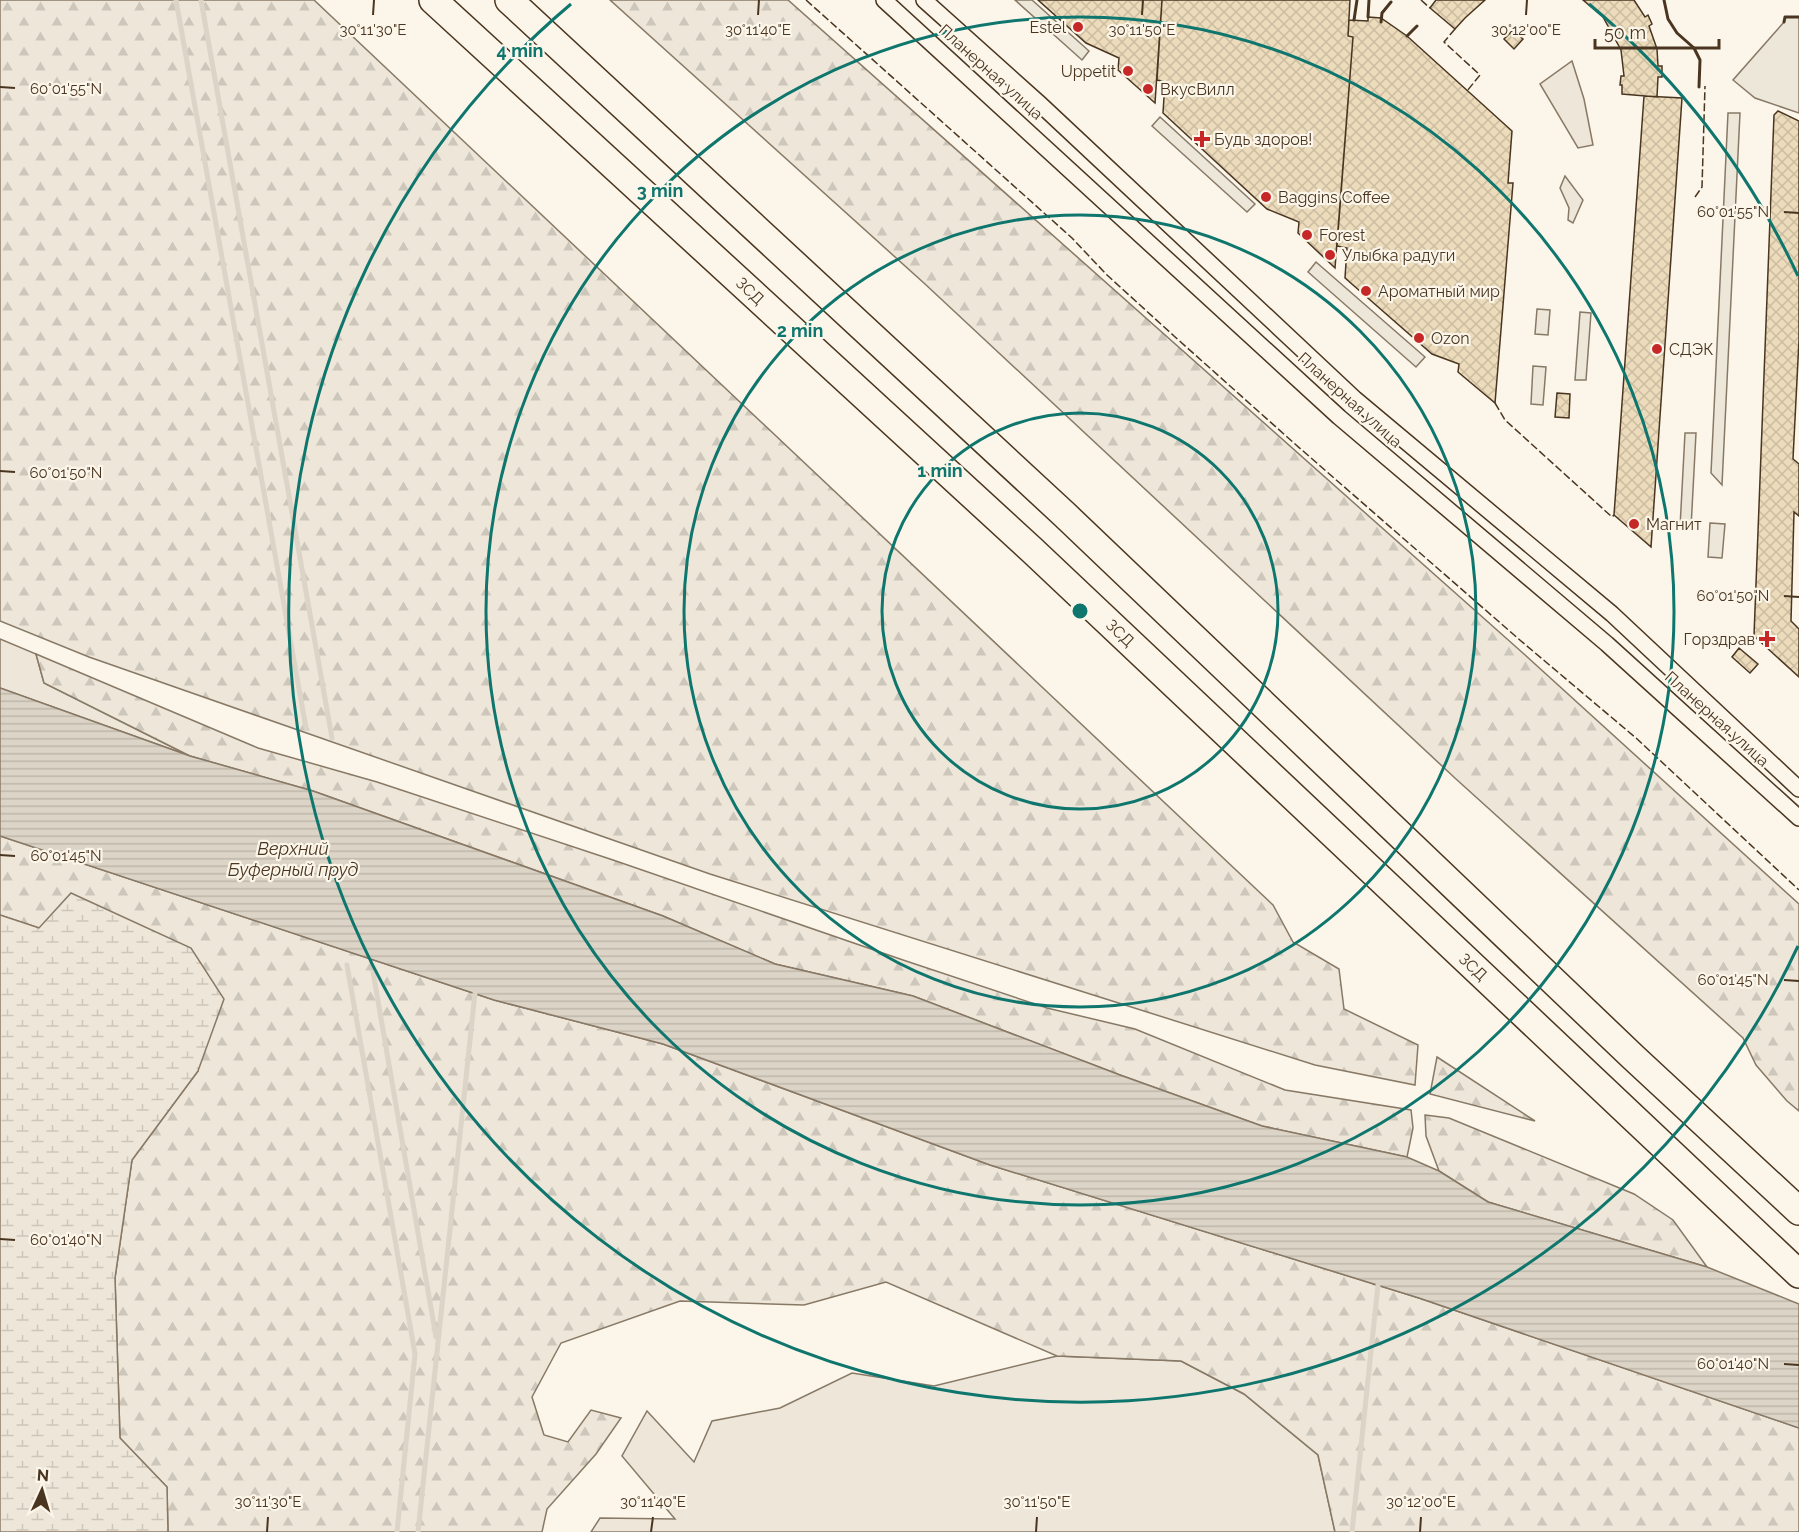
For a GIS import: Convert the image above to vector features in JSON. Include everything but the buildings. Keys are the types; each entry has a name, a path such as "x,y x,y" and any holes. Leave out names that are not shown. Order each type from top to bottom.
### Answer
{"highway":[{"name":"ЗСД","path":"433,0 1040,558 1799,1274"},
{"path":"508,0 1065,515 1633,1057 1799,1211"}],"street":[{"name":"Планерная улица","path":"884,0 1340,417 1607,644 1799,818"},
{"name":"Планерная улица","path":"924,0 1040,104 1355,399 1612,614 1799,789"}],"green space":[{"path":"0,0 314,0 1273,905 1293,942 1339,969 1344,1009 1418,1045 1415,1085 1315,1065 710,874 89,657 0,621"},
{"path":"610,0 788,0 1524,654 1799,904 1799,1111 1787,1101 1756,1065 1743,1038 1456,779 925,284"},
{"path":"1572,61 1584,99 1593,145 1578,148 1540,84"},
{"path":"1565,176 1583,200 1573,223 1568,220 1569,208 1560,188"},
{"path":"0,639 36,654 44,683 190,756 0,688"},
{"path":"36,654 258,748 377,782 1047,1008 1135,1029 1285,1090 1411,1110 1413,1128 1407,1157 1262,1126 913,996 775,964 663,916 313,791 190,756 44,683"},
{"path":"0,836 494,1000 663,1044 990,1165 1419,1298 1799,1428 1799,1532 1335,1532 1318,1455 1244,1394 1181,1361 1057,1356 886,1282 804,1305 680,1301 561,1343 532,1397 544,1435 568,1442 591,1410 621,1418 596,1454 547,1509 542,1532 168,1532 167,1487 120,1438 115,1278 132,1160 198,1071 39,928 0,915"},
{"path":"71,893 191,948 224,999 198,1071 132,1160 115,1278 120,1438 167,1487 168,1532 0,1532 0,915 39,928"},
{"path":"1437,1057 1535,1121 1430,1094"},
{"path":"1425,1115 1449,1118 1634,1194 1673,1220 1707,1267 1488,1202 1439,1171 1426,1136"},
{"path":"1057,1356 1181,1361 1244,1394 1318,1455 1335,1532 591,1532 600,1518 675,1519 622,1456 647,1411 694,1462 712,1421 780,1408 852,1373 934,1386"}],"shaded area":[{"path":"1015,0 1032,0 1089,51 1082,60"},
{"path":"1785,17 1799,17 1799,113 1755,98 1733,80 1784,22"},
{"path":"1728,113 1740,113 1722,485 1711,473"},
{"path":"1160,117 1255,204 1247,212 1152,126"},
{"path":"1316,262 1425,357 1416,367 1308,272"},
{"path":"1537,309 1550,310 1548,335 1535,334"},
{"path":"1580,312 1591,313 1586,380 1575,380"},
{"path":"1533,366 1546,367 1543,405 1531,404"},
{"path":"1685,433 1696,433 1691,528 1680,527"},
{"path":"1710,523 1725,524 1722,558 1708,557"}],"water":[{"name":"Верхний Буферный пруд","path":"0,688 190,756 313,791 663,916 775,964 913,996 1262,1126 1407,1157 1439,1171 1488,1202 1707,1267 1799,1304 1799,1428 1419,1298 990,1165 663,1044 494,1000 0,836"}],"waterway":[{"path":"176,0 306,728"},
{"path":"201,0 332,738"},
{"path":"347,965 415,1354 397,1532"},
{"path":"373,972 436,1337"},
{"path":"418,1532 475,993"},
{"path":"1352,1532 1378,1285"}],"fence":[{"path":"806,0 1072,238 1107,275 1174,336 1521,641 1636,738 1799,890"},
{"path":"1421,0 1430,8"},
{"path":"1455,29 1444,42 1480,75 1467,91"},
{"path":"1695,197 1702,187 1705,86"},
{"path":"1495,403 1505,420 1612,517 1614,515"}],"wall":[{"path":"1354,20 1357,0"},
{"path":"1368,17 1369,0"},
{"path":"1664,0 1668,19 1677,33 1694,48 1700,60 1699,87"},
{"path":"1381,22 1382,13 1391,2"},
{"path":"1784,22 1785,17 1799,17"},
{"path":"1407,36 1417,26"}],"place":[{"name":"Estel","path":"1078,27"},
{"name":"Uppetit","path":"1128,71"},
{"name":"ВкусВилл","path":"1148,89"},
{"name":"Будь здоров!","path":"1202,139"},
{"name":"Baggins Coffee","path":"1266,197"},
{"name":"Forest","path":"1307,235"},
{"name":"Улыбка радуги","path":"1330,255"},
{"name":"Ароматный мир","path":"1366,291"},
{"name":"Ozon","path":"1419,338"},
{"name":"СДЭК","path":"1657,349"},
{"name":"Магнит","path":"1634,524"},
{"name":"Горздрав","path":"1767,639"}]}
